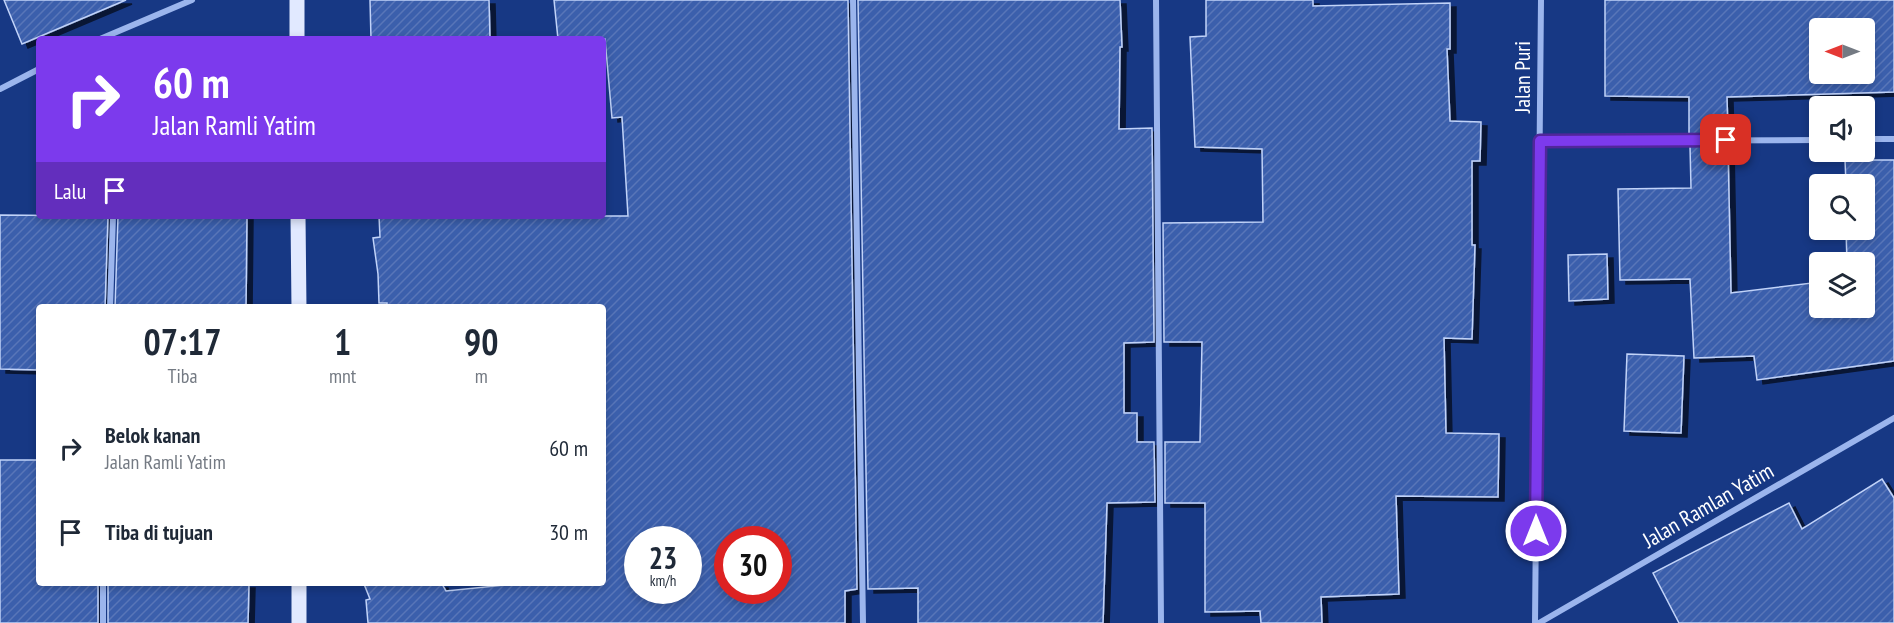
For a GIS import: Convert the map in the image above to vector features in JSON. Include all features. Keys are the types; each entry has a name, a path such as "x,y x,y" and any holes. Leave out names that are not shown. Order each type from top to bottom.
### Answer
{"main road":[{"path":"297,0 297,36"},
{"path":"298,219 299,304"},
{"path":"299,586 299,623"}],"street":[{"path":"106,36 192,0"},
{"path":"854,0 863,623"},
{"path":"1156,0 1161,623"},
{"name":"Jalan Puri","path":"1537,623 1541,0"},
{"path":"118,30 118,36"},
{"path":"0,89 36,71"},
{"path":"1875,139 1894,139"},
{"path":"1540,141 1809,140"},
{"path":"110,304 113,219"},
{"name":"Jalan Ramlan Yatim","path":"1537,623 1894,417"},
{"path":"103,586 103,623"}],"building":[{"path":"4,0 126,0 41,36 36,36 36,38 22,44"},
{"path":"370,0 489,0 490,36 371,36"},
{"path":"554,0 848,0 857,589 845,591 845,623 368,623 366,600 370,599 365,586 443,586 446,591 495,586 606,586 606,304 379,303 373,238 380,237 379,219 606,219 606,216 628,216 622,117 612,118 606,36 558,36"},
{"path":"858,0 1120,0 1122,47 1120,47 1119,129 1152,128 1154,342 1124,343 1124,413 1137,413 1137,442 1154,442 1155,502 1107,503 1103,623 918,623 918,588 868,589"},
{"path":"1206,0 1313,0 1313,6 1450,3 1450,49 1447,49 1450,121 1481,122 1480,161 1472,161 1472,245 1475,245 1472,339 1444,338 1446,433 1499,434 1498,497 1396,496 1399,594 1321,597 1322,623 1261,623 1260,611 1205,612 1205,503 1165,503 1165,442 1200,442 1202,342 1164,342 1163,223 1263,222 1262,149 1195,147 1190,37 1206,36"},
{"path":"1605,0 1894,0 1894,92 1727,97 1728,135 1689,135 1689,97 1605,96"},
{"path":"1690,146 1728,146 1731,293 1809,283 1809,318 1875,318 1875,252 1847,252 1846,240 1875,240 1875,174 1846,174 1845,162 1894,160 1894,361 1757,380 1754,356 1694,358 1690,279 1620,280 1618,189 1691,188"},
{"path":"0,215 36,215 36,219 108,219 105,304 36,304 36,370 0,369"},
{"path":"118,219 247,219 246,304 115,304"},
{"path":"1607,254 1608,299 1569,301 1568,255"},
{"path":"1627,354 1684,356 1681,433 1624,431"},
{"path":"0,460 36,460 36,586 98,586 98,623 0,623"},
{"path":"1882,479 1894,498 1894,623 1679,623 1653,573 1789,503 1802,529"},
{"path":"108,586 249,586 248,623 108,623"}],"route":[{"path":"1536,531 1540,141 1726,140"}]}
